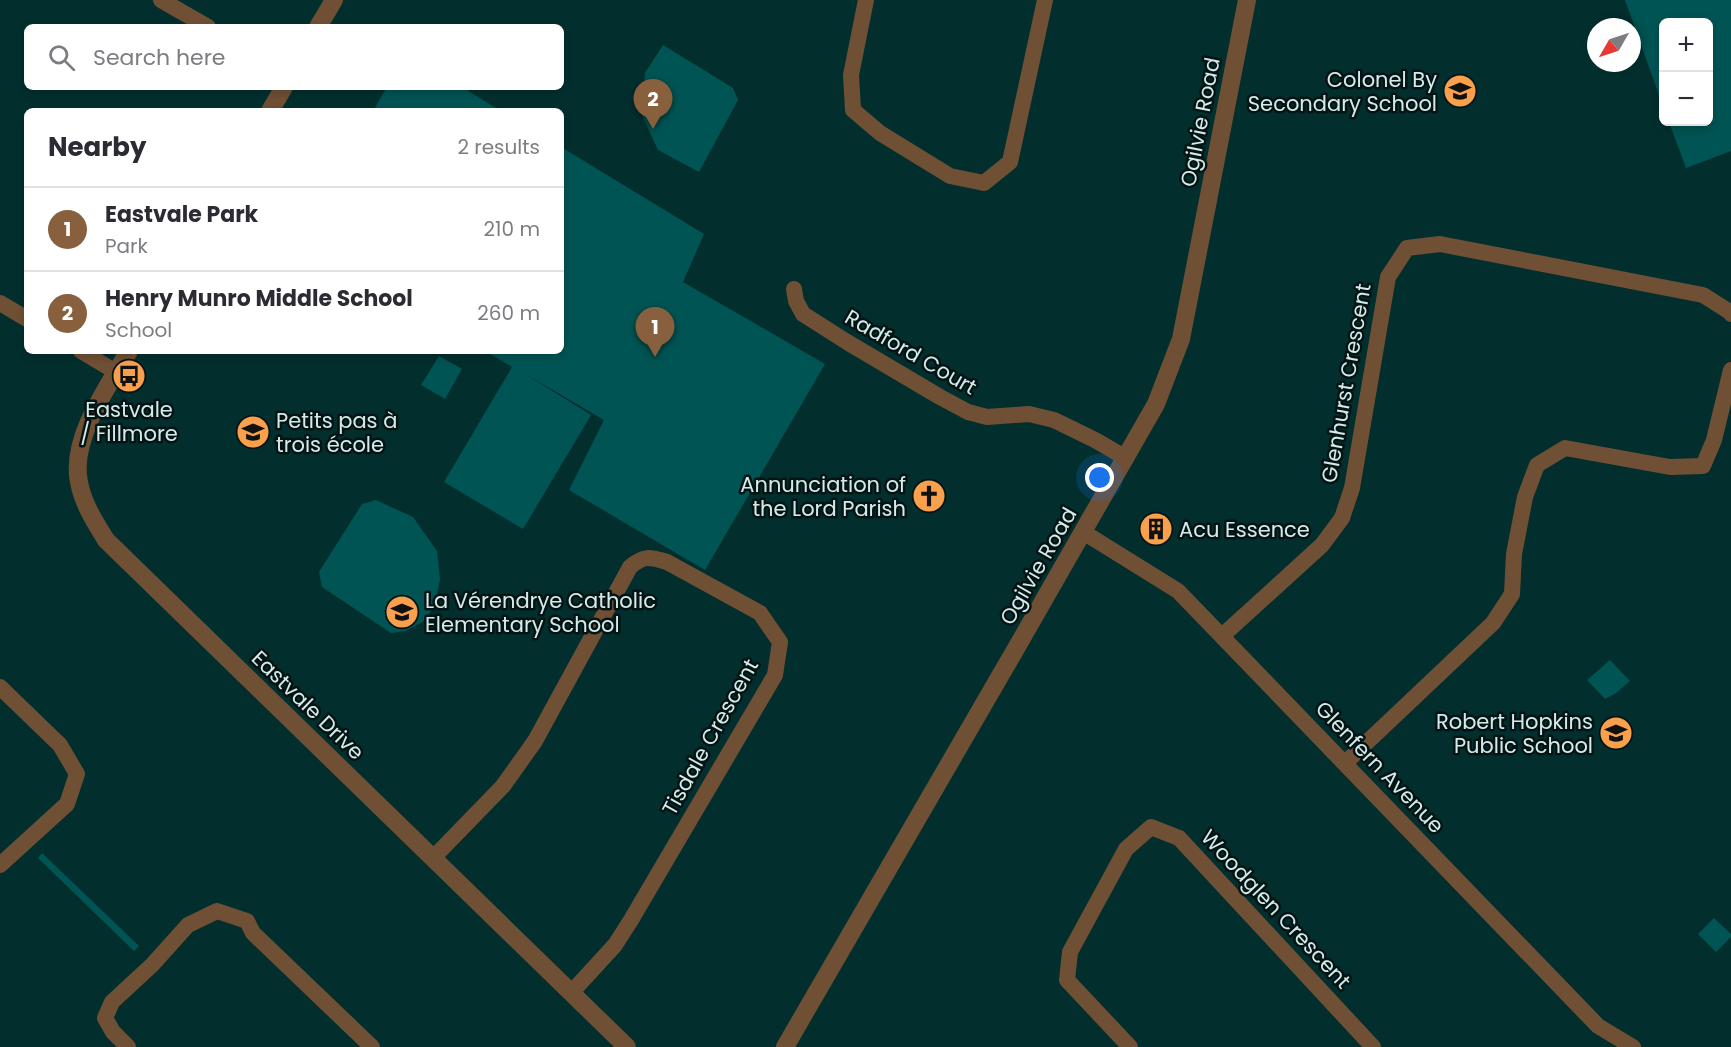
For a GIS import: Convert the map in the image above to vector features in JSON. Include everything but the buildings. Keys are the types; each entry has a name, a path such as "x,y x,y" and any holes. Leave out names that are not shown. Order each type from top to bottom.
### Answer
{"street":[{"path":"161,0 203,24"},
{"path":"320,24 334,0"},
{"path":"866,0 851,75 853,110 880,133 950,176 984,183 1010,162 1045,0"},
{"name":"Ogilvie Road","path":"784,1047 1156,404 1181,339 1247,0"},
{"path":"272,108 282,90"},
{"name":"Glenhurst Crescent","path":"1222,636 1322,545 1342,518 1352,488 1388,277 1407,248 1440,244 1702,295 1731,314"},
{"name":"Radford Court","path":"794,289 796,301 803,314 856,348 968,412 987,417 1029,414 1054,420 1126,458"},
{"path":"0,303 24,317"},
{"path":"86,354 116,372"},
{"name":"Eastvale Drive","path":"127,354 93,413 81,445 78,462 78,481 88,510 106,540 627,1047"},
{"path":"1345,763 1493,623 1512,594 1514,554 1525,497 1537,465 1565,448 1670,467 1703,466 1714,440 1731,370"},
{"name":"Glenfern Avenue","path":"1083,532 1178,591 1598,1026 1634,1047"},
{"name":"Tisdale Crescent","path":"433,858 503,786 535,741 630,567 639,559 651,557 667,562 760,614 780,642 775,675 632,920 615,945 571,993"},
{"path":"0,687 60,745 77,774 68,804 0,865"},
{"name":"Woodglen Crescent","path":"1130,1047 1067,980 1070,952 1126,849 1151,827 1179,838 1372,1047"},
{"path":"128,1047 113,1032 105,1018 112,1002 152,965 188,925 217,911 247,921 253,933 372,1047"}],"shaded area":[{"path":"1625,0 1731,0 1731,151 1686,168 1670,126 1713,126 1713,18 1659,18 1659,95 1641,45 1641,18 1631,18"},
{"path":"663,45 733,88 738,100 699,172 658,150 641,113 645,73"},
{"path":"385,90 467,90 496,108 375,108"},
{"path":"564,149 704,234 683,282 825,364 705,570 569,490 604,420 522,372 591,415 523,529 444,482 512,367 490,354 564,354"},
{"path":"439,356 462,369 445,399 421,385"},
{"path":"376,500 413,517 437,551 440,579 435,605 424,621 406,631 391,633 322,587 319,572 362,504"},
{"path":"1610,660 1630,681 1605,699 1587,680"},
{"path":"42,853 139,946 134,951 38,858"},
{"path":"1714,918 1731,934 1731,937 1716,952 1698,934"}],"place":[{"name":"Colonel By Secondary School","path":"1460,91"},
{"name":"Henry Munro Middle School","path":"653,129"},
{"name":"Eastvale Park","path":"655,357"},
{"name":"Eastvale / Fillmore","path":"129,376"},
{"name":"Petits pas à trois école","path":"253,432"},
{"name":"Annunciation of the Lord Parish","path":"929,496"},
{"name":"Acu Essence","path":"1156,529"},
{"name":"La Vérendrye Catholic Elementary School","path":"402,612"},
{"name":"Robert Hopkins Public School","path":"1616,733"}]}
